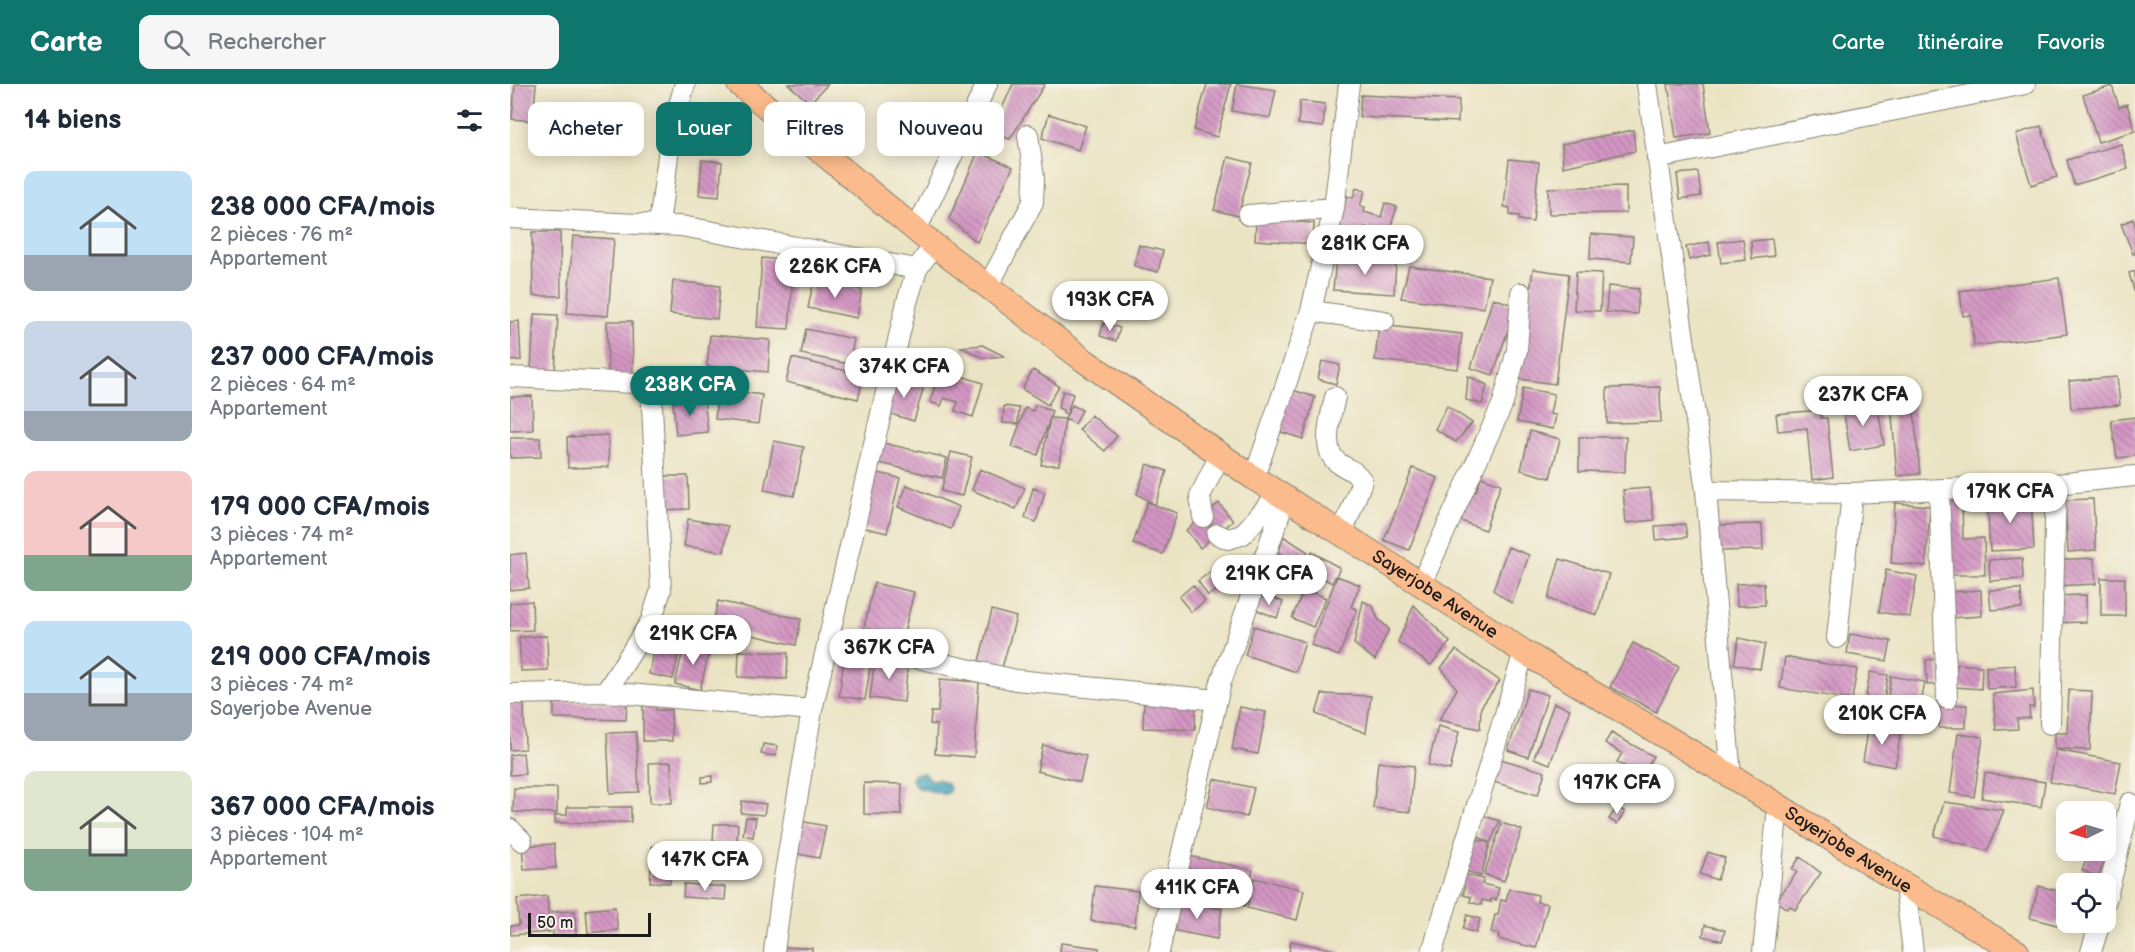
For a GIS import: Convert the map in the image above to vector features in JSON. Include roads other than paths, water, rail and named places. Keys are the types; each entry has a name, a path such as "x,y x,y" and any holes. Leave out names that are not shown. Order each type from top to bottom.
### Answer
{"main road":[{"name":"Sayerjobe Avenue","path":"740,84 925,238 1085,361 1220,455 1524,652 2017,952"}],"street":[{"path":"658,225 671,133 685,84"},
{"path":"774,952 812,710 907,302 925,238 987,84"},
{"path":"1254,478 1311,311 1334,208 1349,84"},
{"path":"1647,84 1706,491 1731,776"},
{"path":"1658,158 1933,93 2025,84"},
{"path":"988,286 1033,202 1034,178 1028,135"},
{"path":"1248,215 1334,208"},
{"path":"510,218 681,226 917,268"},
{"path":"1421,584 1503,403 1517,350 1521,293"},
{"path":"1311,311 1384,321"},
{"path":"510,377 697,386"},
{"path":"606,692 651,621 661,590 651,385"},
{"path":"1335,397 1328,432 1329,454 1337,463 1358,473 1362,481 1342,534"},
{"path":"1203,517 1200,496 1220,455"},
{"path":"1706,491 1852,493 2056,484 2135,476"},
{"path":"2050,724 2056,484"},
{"path":"1939,489 1947,699"},
{"path":"1837,638 1852,493"},
{"path":"1217,534 1228,539 1242,535 1281,496"},
{"path":"1160,952 1221,682 1281,496"},
{"path":"828,638 1016,680 1217,700"},
{"path":"1432,952 1524,652"},
{"path":"510,694 606,692 812,710"},
{"path":"2113,873 2130,803"},
{"path":"1763,952 1778,806"},
{"path":"1905,885 1913,952"},
{"path":"2091,952 2097,933"}],"water":[{"path":"924,773 931,780 938,779 948,784 950,789 948,793 943,794 916,787 912,779 915,774"}]}
